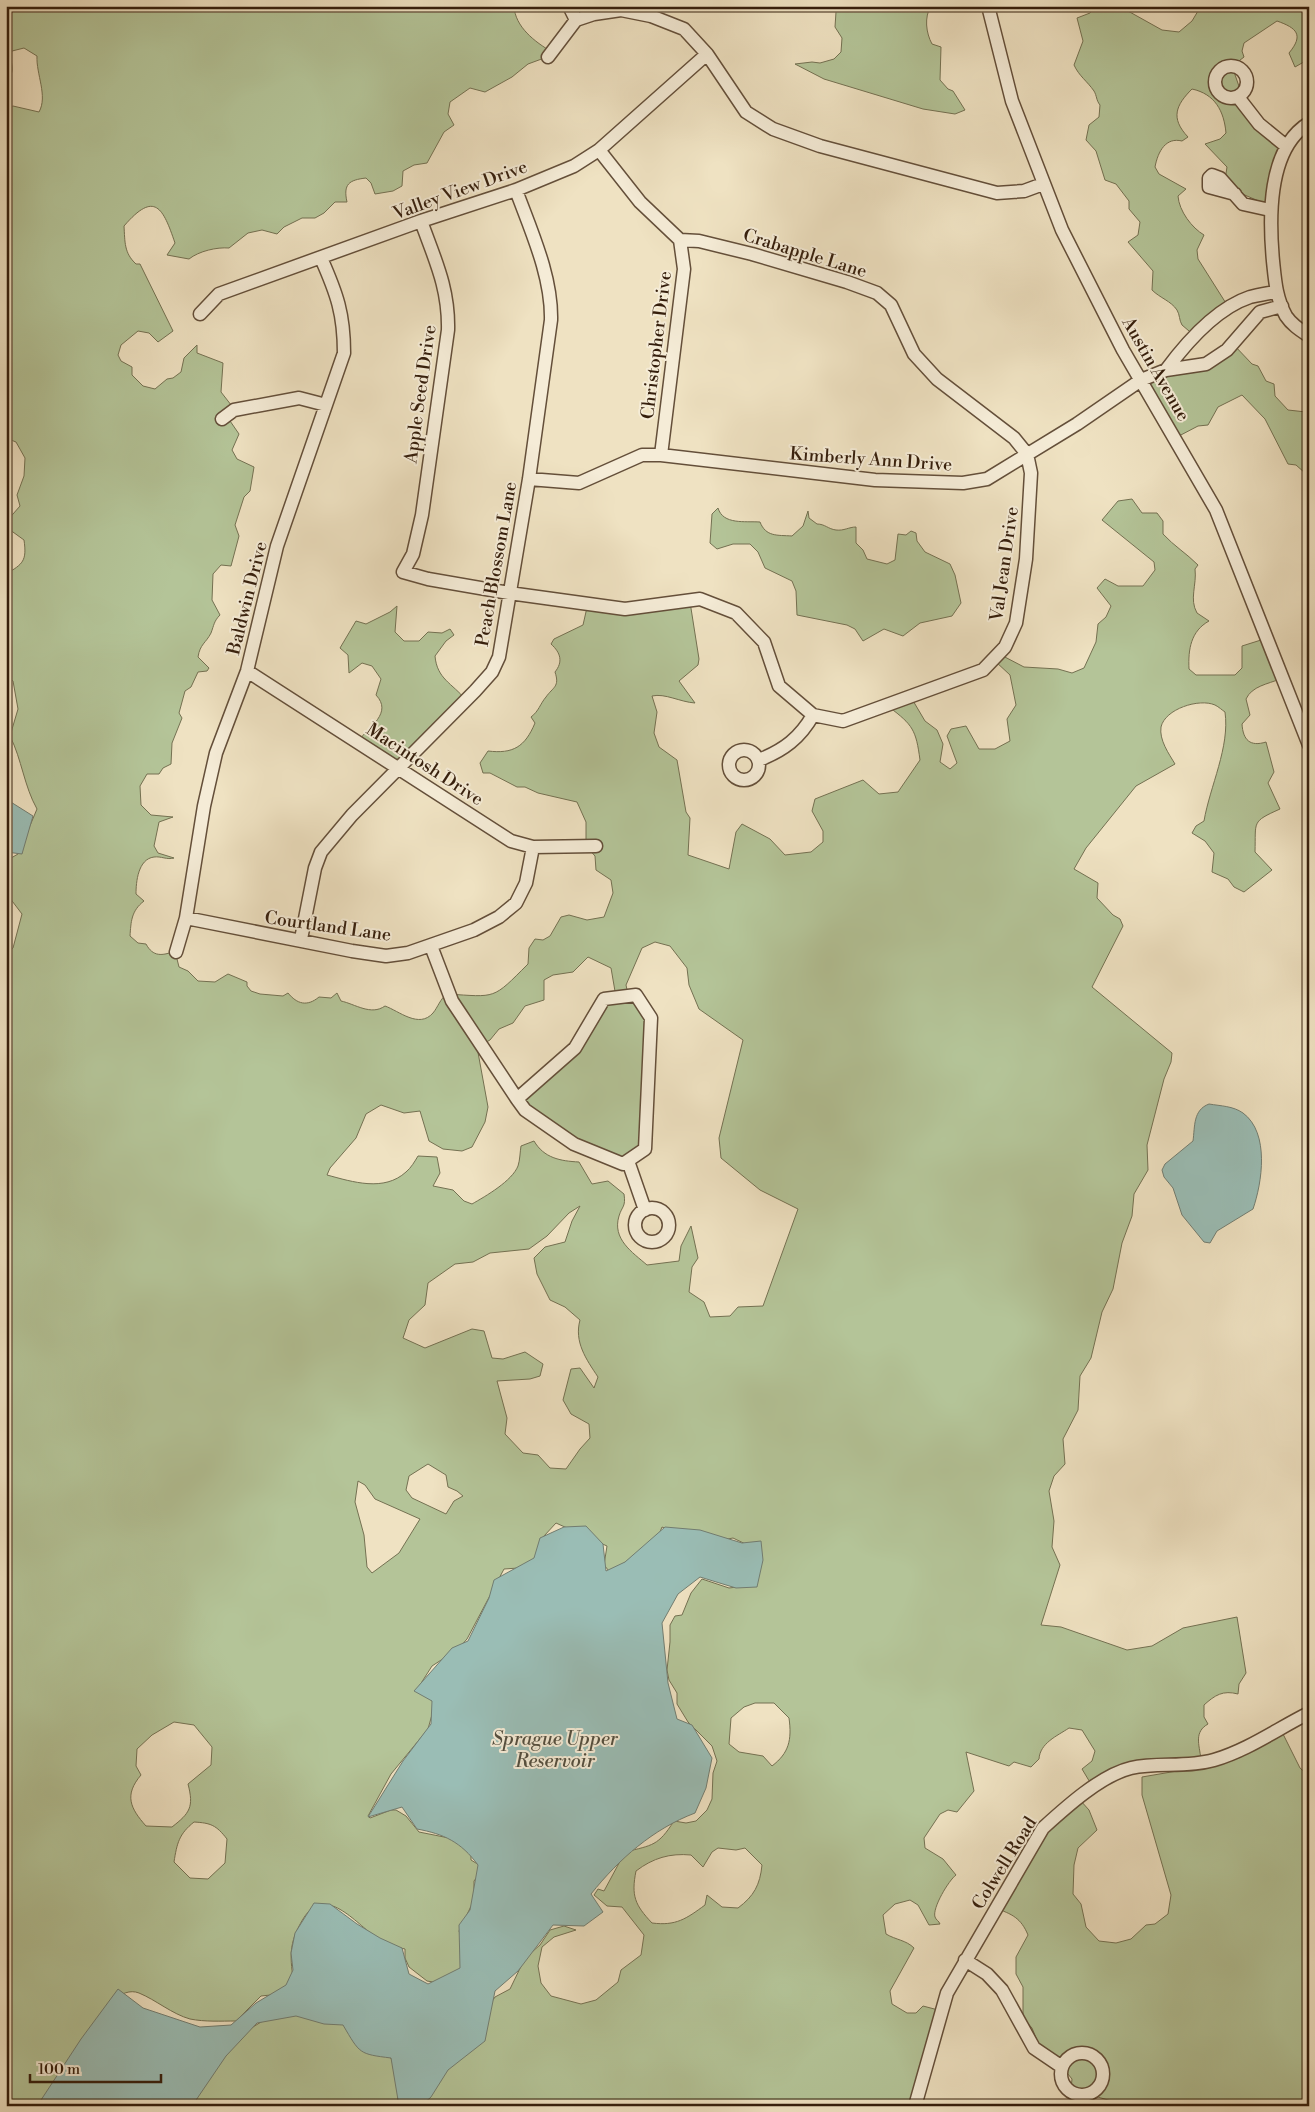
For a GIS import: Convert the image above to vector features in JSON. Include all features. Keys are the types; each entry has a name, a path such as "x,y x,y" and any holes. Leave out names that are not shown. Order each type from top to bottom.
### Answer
{"street":[{"path":"570,6 576,20"},
{"name":"Austin Avenue","path":"988,6 1012,101 1043,184 1083,273 1141,380 1216,510 1309,745"},
{"path":"548,58 576,20 594,14 621,10 651,16 684,29 707,54 746,112 773,129 820,146 997,193 1024,191 1043,184"},
{"name":"Valley View Drive","path":"200,314 219,294 421,221 516,190 574,166 599,150 707,54"},
{"path":"1238,97 1259,124 1286,146"},
{"path":"1309,124 1286,146 1276,174 1270,210 1277,292 1282,306 1296,327 1309,336"},
{"path":"599,150 640,202 680,240"},
{"name":"Peach Blossom Lane","path":"300,939 320,852 352,815 446,722 492,672 499,657 529,478 551,320 552,298 532,231 516,190"},
{"path":"1235,194 1247,205 1270,210"},
{"name":"Apple Seed Drive","path":"403,572 413,554 422,515 448,330 448,308 445,287 421,221"},
{"name":"Crabapple Lane","path":"680,240 699,241 752,254 847,282 877,294 891,306 914,354 937,379 1014,438 1027,454"},
{"name":"Christopher Drive","path":"661,454 684,270 680,240"},
{"name":"Baldwin Drive","path":"176,952 186,918 204,806 216,753 247,671 277,546 344,353 344,324 337,294 321,258"},
{"path":"1166,370 1199,333 1224,311 1249,298 1277,292"},
{"path":"1166,370 1206,364 1227,350 1260,312 1282,306"},
{"name":"Kimberly Ann Drive","path":"529,478 579,483 642,456 661,454 875,480 963,483 987,479 1077,424 1141,380 1166,370"},
{"path":"222,419 234,410 299,398 326,405"},
{"name":"Val Jean Drive","path":"403,572 428,579 509,593 625,609 700,599 736,613 764,642 779,686 813,714 843,721 983,670 1006,647 1016,623 1026,559 1031,474 1027,454"},
{"name":"Macintosh Drive","path":"247,671 511,841 533,847 596,846"},
{"path":"759,760 780,750 798,738 813,714"},
{"name":"Courtland Lane","path":"186,918 273,937 300,939 386,956 431,946 474,930 498,917 516,903 526,883 533,847"},
{"path":"431,946 452,1001 524,1110 574,1144 623,1164 645,1149 651,1018 636,995 604,999 575,1048 517,1099"},
{"path":"628,1161 645,1210"},
{"name":"Colwell Road","path":"915,2106 947,1993 1044,1828 1060,1812 1113,1774 1131,1768 1189,1765 1219,1758 1262,1739 1309,1713"},
{"path":"965,1960 987,1974 1002,1990 1034,2048 1062,2067"}],"green space":[{"path":"6,6 514,6 515,14 522,27 539,44 552,52 547,57 528,64 512,77 485,92 470,88 450,102 448,114 454,125 444,132 427,163 414,165 403,171 402,186 393,191 375,194 371,183 366,178 355,180 347,187 347,202 335,202 324,213 315,218 302,218 284,227 277,234 262,230 248,233 229,248 208,250 189,259 167,255 175,243 162,213 157,208 151,206 143,209 124,226 129,256 136,264 140,264 173,331 158,342 149,333 138,331 121,345 118,355 121,361 132,367 132,375 143,386 155,389 167,379 173,378 181,372 184,358 197,345 197,353 223,363 221,392 235,410 228,418 239,434 232,450 237,459 254,467 250,491 244,497 235,525 239,536 231,566 221,565 213,574 212,600 220,615 200,649 198,657 209,668 207,671 198,672 191,687 185,691 179,713 182,718 172,743 171,764 163,768 159,774 147,774 140,786 141,805 151,815 173,817 159,822 154,846 158,853 174,858 154,857 144,862 141,866 137,878 136,894 144,901 134,913 131,921 130,936 138,943 146,944 152,951 158,954 175,951 179,967 188,971 198,981 215,982 228,974 247,982 247,986 251,991 260,994 283,996 288,993 295,1000 306,1003 319,997 331,998 337,993 341,1001 369,1010 380,1009 385,1006 409,1017 422,1019 433,1013 447,994 476,996 493,994 500,990 528,964 529,948 535,939 543,940 550,936 561,917 569,915 587,920 604,917 613,893 611,880 596,870 595,856 586,846 586,822 577,802 538,793 525,787 517,787 490,773 483,773 480,763 488,751 511,750 527,738 535,723 531,717 557,681 555,672 560,658 551,644 554,639 583,625 588,603 637,607 690,602 699,659 698,665 679,681 695,703 657,695 652,696 657,712 654,733 659,747 677,760 686,812 690,818 688,855 729,869 736,832 742,824 770,839 785,855 811,852 823,842 823,831 812,811 815,799 863,780 879,794 898,792 920,760 917,742 912,729 889,707 912,699 925,721 937,730 943,744 940,762 950,769 957,763 947,736 951,729 966,726 979,749 995,749 1010,741 1007,719 1016,705 1010,675 995,661 1001,655 1024,667 1058,669 1072,673 1084,668 1096,642 1098,624 1106,617 1111,606 1097,588 1105,579 1118,586 1143,586 1155,570 1154,562 1102,520 1118,501 1132,499 1142,513 1157,513 1163,521 1163,534 1198,565 1195,569 1193,597 1195,608 1197,613 1209,621 1194,635 1189,654 1189,669 1196,675 1235,675 1242,668 1242,646 1261,640 1280,679 1252,691 1246,699 1250,715 1242,724 1248,741 1256,744 1266,742 1274,772 1268,783 1280,809 1260,820 1255,834 1255,852 1272,870 1244,892 1234,887 1228,879 1212,872 1214,853 1205,841 1192,833 1196,826 1204,821 1225,739 1225,712 1215,705 1208,703 1192,704 1176,710 1164,721 1161,727 1162,737 1165,747 1175,764 1136,786 1086,848 1074,869 1098,883 1097,898 1113,915 1120,919 1123,926 1092,987 1172,1053 1147,1145 1148,1170 1134,1194 1132,1216 1122,1243 1113,1289 1102,1312 1091,1358 1080,1376 1078,1410 1063,1439 1065,1464 1054,1476 1049,1491 1054,1521 1052,1547 1060,1565 1041,1625 1061,1627 1127,1650 1152,1646 1183,1628 1237,1617 1246,1673 1239,1684 1238,1694 1220,1694 1204,1705 1204,1717 1208,1724 1201,1731 1198,1739 1201,1759 1125,1766 1091,1784 1082,1769 1092,1761 1095,1751 1082,1730 1069,1728 1054,1737 1042,1749 1039,1759 1031,1767 1014,1762 1009,1766 966,1752 974,1791 957,1812 948,1810 940,1814 924,1838 925,1848 943,1859 956,1875 945,1888 936,1907 935,1917 940,1924 929,1925 918,1905 910,1900 895,1904 883,1915 886,1934 908,1943 914,1948 890,1991 892,2004 907,2013 916,2013 923,2006 942,2011 914,2106 423,2106 440,2077 495,1997 510,1989 525,1958 540,1945 550,1930 564,1926 576,1930 554,1937 542,1947 538,1966 541,1983 551,1996 581,2004 596,2000 618,1982 621,1970 641,1955 644,1935 622,1907 607,1906 594,1895 598,1889 604,1891 625,1852 649,1846 659,1840 674,1821 686,1823 696,1821 707,1810 712,1799 713,1773 717,1761 712,1746 688,1722 677,1704 677,1693 669,1680 667,1670 670,1625 675,1616 682,1615 691,1593 702,1579 729,1588 745,1586 756,1549 733,1538 722,1540 680,1534 662,1527 653,1549 640,1552 609,1571 604,1565 607,1546 556,1523 544,1536 542,1549 533,1567 504,1569 467,1639 458,1649 432,1666 418,1688 433,1702 433,1711 428,1729 391,1774 368,1816 370,1818 396,1810 406,1816 419,1832 449,1838 471,1851 471,1860 484,1868 474,1881 474,1900 459,1931 467,1956 460,1973 439,1983 427,1981 409,1967 405,1958 405,1949 380,1940 340,1909 330,1905 321,1905 312,1909 298,1928 291,1951 294,1985 280,1994 261,1996 236,2021 201,2021 177,2014 139,1993 126,1993 112,2001 88,2035 55,2106 6,2106 6,954 13,948 22,914 6,893 6,861 18,854 37,809 10,736 18,709 13,681 6,675 6,574 20,564 25,553 24,540 6,527 6,522 20,506 17,495 24,476 25,458 16,442 6,438 6,109 13,106 39,112 42,92 37,56 24,48 12,51 12,70 10,77 6,80","holes":["655,942 670,946 687,968 689,985 699,1009 743,1040 719,1138 721,1158 760,1190 798,1209 763,1306 738,1307 730,1316 710,1317 704,1302 689,1292 692,1267 698,1258 691,1226 681,1246 679,1261 647,1265 625,1244 618,1232 619,1216 624,1204 624,1194 608,1181 592,1184 579,1162 565,1161 548,1155 534,1141 521,1146 520,1159 515,1172 498,1188 472,1204 464,1201 453,1190 433,1186 440,1173 437,1157 418,1156 406,1172 388,1182 378,1184 368,1184 327,1175 330,1168 356,1138 366,1114 381,1105 404,1113 420,1111 429,1141 443,1149 462,1151 472,1147 485,1122 488,1107 477,1047 490,1040 499,1029 513,1023 525,1006 544,1000 544,980 553,975 573,972 588,957 611,968 616,997 593,1012 576,1047 518,1094 536,1117 611,1161 629,1158 645,1139 646,1012 629,999 626,985 642,948","580,1206 572,1221 565,1242 545,1247 534,1258 537,1274 550,1300 565,1307 580,1320 579,1336 582,1350 598,1377 594,1388 580,1368 571,1369 563,1400 571,1414 589,1424 590,1438 566,1469 550,1468 538,1455 523,1453 505,1434 507,1418 497,1381 530,1379 540,1376 543,1364 525,1352 503,1359 492,1358 484,1331 472,1329 425,1348 403,1338 409,1320 425,1305 428,1283 455,1264 473,1262 490,1253 529,1249 547,1236 569,1213","428,1464 446,1475 448,1487 463,1496 454,1501 446,1514 412,1498 406,1490 409,1476","358,1481 365,1485 375,1499 420,1519 399,1553 372,1573 367,1567 364,1535 355,1502","755,1703 774,1703 789,1718 790,1733 786,1751 772,1766 763,1756 739,1752 729,1744 731,1718 744,1707","174,1722 194,1725 212,1747 211,1765 188,1784 191,1798 189,1809 183,1818 172,1827 146,1826 133,1807 131,1801 132,1789 141,1775 136,1766 137,1749 152,1735","194,1822 205,1823 216,1828 227,1839 225,1863 208,1879 190,1878 174,1862 178,1844 185,1831","718,1848 736,1850 745,1848 762,1865 760,1878 755,1890 738,1908 722,1907 707,1895 705,1905 686,1918 668,1923 652,1923 638,1905 634,1894 636,1871 662,1857 676,1855 691,1855 703,1867 712,1852"]},
{"path":"833,6 931,6 927,15 927,30 932,44 941,47 940,80 948,89 953,91 965,110 955,114 923,109 824,79 795,64 820,63 834,59 841,52 842,38 835,27 836,12"},
{"path":"1095,6 1119,6 1162,30 1179,32 1192,21 1201,6 1309,6 1309,59 1295,67 1289,53 1294,47 1297,37 1296,33 1294,29 1277,21 1244,43 1242,51 1244,57 1235,64 1233,69 1241,92 1262,124 1286,143 1270,206 1224,186 1227,167 1205,144 1220,139 1226,133 1225,125 1217,105 1200,91 1192,89 1182,101 1177,112 1179,124 1188,137 1182,141 1176,140 1167,143 1158,156 1155,167 1159,174 1186,189 1178,196 1179,202 1191,224 1204,235 1197,250 1198,259 1229,308 1196,337 1182,325 1175,307 1152,290 1153,271 1128,242 1138,235 1140,222 1129,209 1129,201 1116,184 1105,180 1096,151 1086,140 1089,125 1099,117 1100,105 1094,91 1074,65 1083,41 1077,18 1090,13"},
{"path":"1233,344 1252,364 1258,366 1266,381 1274,384 1275,396 1288,410 1306,412 1309,410 1309,464 1305,473 1296,465 1288,464 1265,419 1242,395 1218,407 1208,425 1198,426 1177,437 1142,381 1201,365"},
{"path":"718,508 730,520 760,522 762,527 769,533 792,536 803,526 808,511 809,518 817,524 836,530 856,527 856,543 863,550 867,559 887,564 895,560 898,534 906,535 911,531 916,533 917,541 925,552 950,564 955,575 961,603 952,616 920,623 903,636 884,629 863,641 855,629 847,625 797,615 796,591 792,581 765,568 758,552 750,544 733,544 717,549 710,543 712,514"},
{"path":"397,606 395,632 404,641 419,641 428,632 442,633 450,629 454,635 446,641 435,656 436,664 442,676 466,700 399,769 358,741 378,720 381,714 381,702 376,695 381,679 372,666 362,663 349,673 348,655 340,648 356,621 366,624 390,612"},
{"path":"1281,1730 1300,1768 1309,1776 1309,2106 1128,2106 1071,2089 1072,2079 1059,2063 1044,2058 1032,2028 1023,2018 1023,1987 1016,1974 1016,1957 1028,1935 1022,1924 1015,1917 995,1908 1033,1844 1080,1800 1089,1810 1097,1830 1078,1848 1074,1865 1073,1894 1081,1904 1086,1927 1099,1941 1116,1943 1131,1939 1146,1925 1155,1924 1168,1914 1171,1895 1142,1795 1142,1777 1177,1771"},
{"path":"294,2014 336,2020 388,2053 399,2073 398,2106 166,2106 235,2038 266,2019"}],"water":[{"path":"6,799 33,816 22,854 6,852"},
{"path":"1209,1104 1235,1109 1243,1113 1252,1122 1257,1133 1262,1159 1259,1186 1253,1209 1217,1231 1210,1243 1204,1242 1182,1215 1173,1188 1164,1177 1162,1170 1165,1164 1193,1141 1197,1114"},
{"name":"Sprague Upper Reservoir","path":"586,1526 603,1544 606,1571 625,1562 665,1527 700,1530 742,1543 761,1541 763,1560 757,1587 736,1588 700,1577 678,1594 662,1623 668,1683 677,1719 692,1725 712,1758 706,1788 695,1813 651,1836 613,1869 591,1894 603,1912 584,1926 553,1925 518,1971 495,1991 485,2041 448,2070 431,2097 421,2106 399,2106 391,2058 361,2051 343,2025 324,2024 296,2016 257,2023 226,2056 192,2106 42,2106 41,2100 81,2039 118,1989 143,2008 200,2027 231,2025 256,2003 286,1985 293,1970 291,1953 295,1933 314,1903 330,1904 357,1924 380,1938 402,1948 409,1974 428,1984 460,1968 459,1925 470,1910 478,1865 465,1850 451,1840 417,1829 402,1807 368,1817 403,1761 431,1724 432,1701 414,1691 452,1648 468,1641 489,1598 494,1580 534,1558 540,1538 564,1527"}]}
